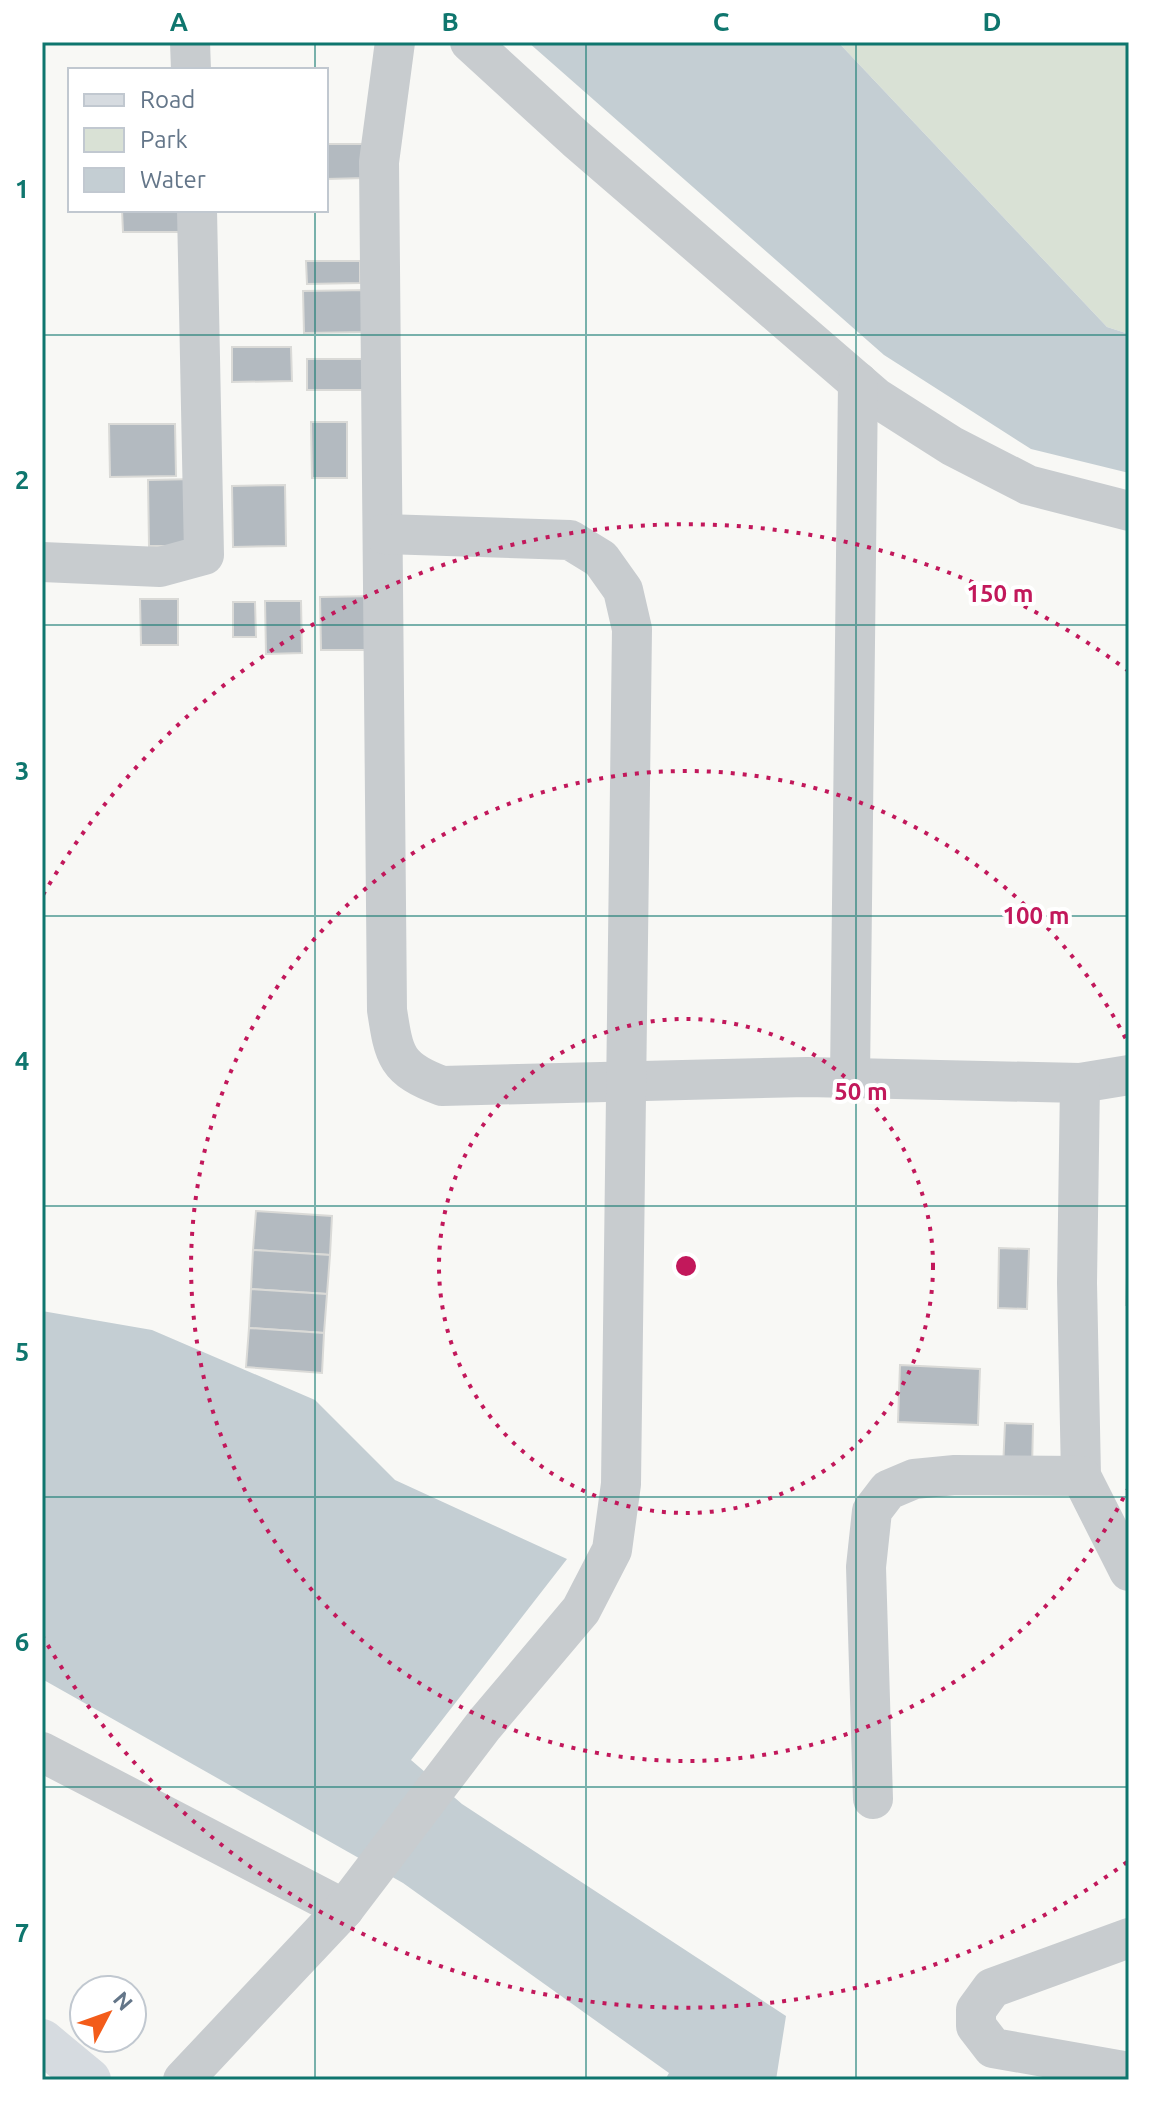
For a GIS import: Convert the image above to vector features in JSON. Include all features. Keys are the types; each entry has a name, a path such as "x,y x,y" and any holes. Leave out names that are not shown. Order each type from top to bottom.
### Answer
{"main road":[{"path":"42,2041 89,2080"}],"street":[{"path":"190,42 191,68"},
{"path":"395,42 379,162 387,1010 393,1049 412,1075 442,1086 850,1078 1080,1083 1129,1075"},
{"path":"470,42 576,139 875,397 952,446 1028,485 1129,511"},
{"path":"42,562 160,567 204,555 197,212"},
{"path":"850,1078 858,382"},
{"path":"183,2080 344,1909 448,1772 581,1610 612,1550 621,1484 632,629 623,590 601,559 570,540 384,534"},
{"path":"1080,1083 1077,1283 1081,1476 1129,1571"},
{"path":"873,1799 866,1567 872,1511 888,1490 914,1479 955,1475 1081,1476"},
{"path":"42,1752 344,1909"},
{"path":"1129,1938 992,1988 976,2010 976,2026 993,2048 1129,2072"}],"green space":[{"path":"838,42 1129,42 1129,334 1107,327"}],"water":[{"path":"528,42 838,42 1107,327 1129,334 1129,473 1031,449 884,355"},
{"path":"42,1311 152,1330 315,1400 395,1480 567,1559 411,1760 462,1804 786,2016 776,2080 665,2080 669,2073 403,1883 42,1679"}],"building":[{"path":"328,144 365,144 365,178 328,179"},
{"path":"122,212 183,212 183,232 123,232"},
{"path":"306,261 360,261 360,283 307,284"},
{"path":"369,290 369,332 304,333 303,291"},
{"path":"232,347 291,347 292,381 232,382"},
{"path":"307,359 365,359 365,390 307,390"},
{"path":"311,422 347,422 347,478 312,478"},
{"path":"109,424 175,424 176,476 110,477"},
{"path":"196,479 197,546 149,546 148,480"},
{"path":"285,485 286,546 233,547 232,486"},
{"path":"378,596 379,650 321,650 320,597"},
{"path":"140,599 178,599 178,645 141,645"},
{"path":"265,601 301,601 302,653 266,654"},
{"path":"233,602 255,602 256,637 233,637"},
{"path":"256,1211 332,1216 330,1255 253,1250"},
{"path":"1128,1247 1129,1305 1126,1305"},
{"path":"999,1248 1029,1249 1027,1309 998,1308"},
{"path":"253,1250 330,1255 327,1294 251,1289"},
{"path":"251,1289 327,1294 324,1333 249,1328"},
{"path":"249,1328 324,1333 322,1373 246,1367"},
{"path":"900,1365 980,1369 978,1425 898,1422"},
{"path":"1005,1423 1033,1424 1032,1470 1003,1469"}]}
